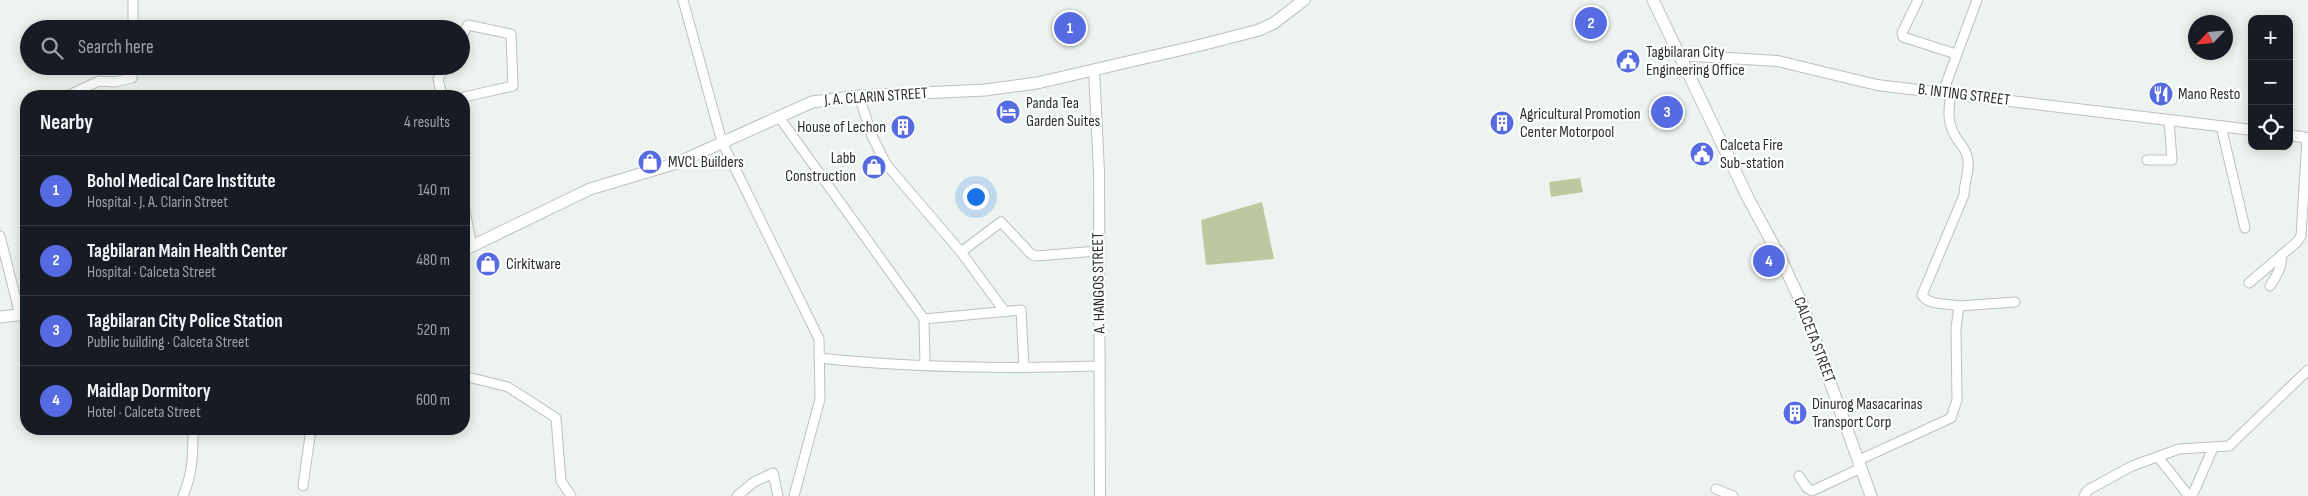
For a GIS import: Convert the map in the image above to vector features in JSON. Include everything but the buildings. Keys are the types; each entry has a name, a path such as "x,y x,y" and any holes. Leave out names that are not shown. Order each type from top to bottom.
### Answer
{"main road":[{"name":"J. A. CLARIN STREET","path":"470,247 590,189 678,163 812,102 859,96 985,90 1037,83 1201,46 1259,30 1274,22 1304,0"},
{"name":"CALCETA STREET","path":"1653,0 1678,55 1802,304 1871,496"},
{"path":"0,317 20,315"}],"street":[{"path":"133,0 133,20"},
{"path":"684,0 722,142 819,339 820,399 794,496"},
{"path":"1918,0 1902,33 1903,37 1956,54"},
{"path":"1977,0 1956,54 1947,93 1949,124 1967,155 1968,162 1964,195 1922,295 1936,304 1947,303 1959,306 2015,302"},
{"path":"470,25 511,34 513,86 470,96"},
{"name":"B. INTING STREET","path":"1678,55 1778,61 1877,85 2248,129"},
{"name":"A. HANGOS STREET","path":"1094,70 1099,172 1100,496"},
{"path":"80,90 99,81 114,82 132,78 132,75"},
{"path":"440,75 438,79 441,90"},
{"path":"859,96 872,136 886,164 961,252 1005,312"},
{"path":"779,117 924,319 925,365"},
{"path":"2146,160 2172,160 2169,120"},
{"path":"2222,126 2245,228"},
{"path":"2249,283 2298,242 2302,236 2307,138 2293,136"},
{"path":"961,252 1001,222 1031,254 1036,256 1098,251"},
{"path":"0,236 20,305"},
{"path":"2264,271 2271,288 2280,270 2281,255"},
{"path":"1799,476 1806,488 1812,491 1860,464 1952,418 1957,400 1956,328 1959,306"},
{"path":"924,319 1021,310 1024,368"},
{"path":"819,358 869,364 1024,368 1100,366"},
{"path":"2084,496 2088,490 2132,466 2158,457 2179,450 2229,446 2308,370"},
{"path":"470,378 508,387 556,418 561,481 571,496"},
{"path":"183,496 190,479 193,462 193,435"},
{"path":"303,486 310,435"},
{"path":"2158,457 2191,496 2213,448"},
{"path":"737,496 754,482 773,473 778,496"},
{"path":"1716,489 1733,496"}],"green space":[{"path":"1580,178 1583,192 1551,197 1549,182"},
{"path":"1262,202 1274,259 1206,265 1201,220"}],"place":[{"name":"Tagbilaran Main Health Center","path":"1591,23"},
{"name":"Bohol Medical Care Institute","path":"1070,28"},
{"name":"Tagbilaran City Engineering Office","path":"1628,61"},
{"name":"Mano Resto","path":"2161,94"},
{"name":"Panda Tea Garden Suites","path":"1008,112"},
{"name":"Tagbilaran City Police Station","path":"1667,112"},
{"name":"Agricultural Promotion Center Motorpool","path":"1502,123"},
{"name":"House of Lechon","path":"903,127"},
{"name":"Calceta Fire Sub-station","path":"1702,154"},
{"name":"MVCL Builders","path":"650,162"},
{"name":"Labb Construction","path":"874,167"},
{"name":"Maidlap Dormitory","path":"1769,261"},
{"name":"Cirkitware","path":"488,264"},
{"name":"Dinurog Masacarinas Transport Corp","path":"1795,413"}]}
